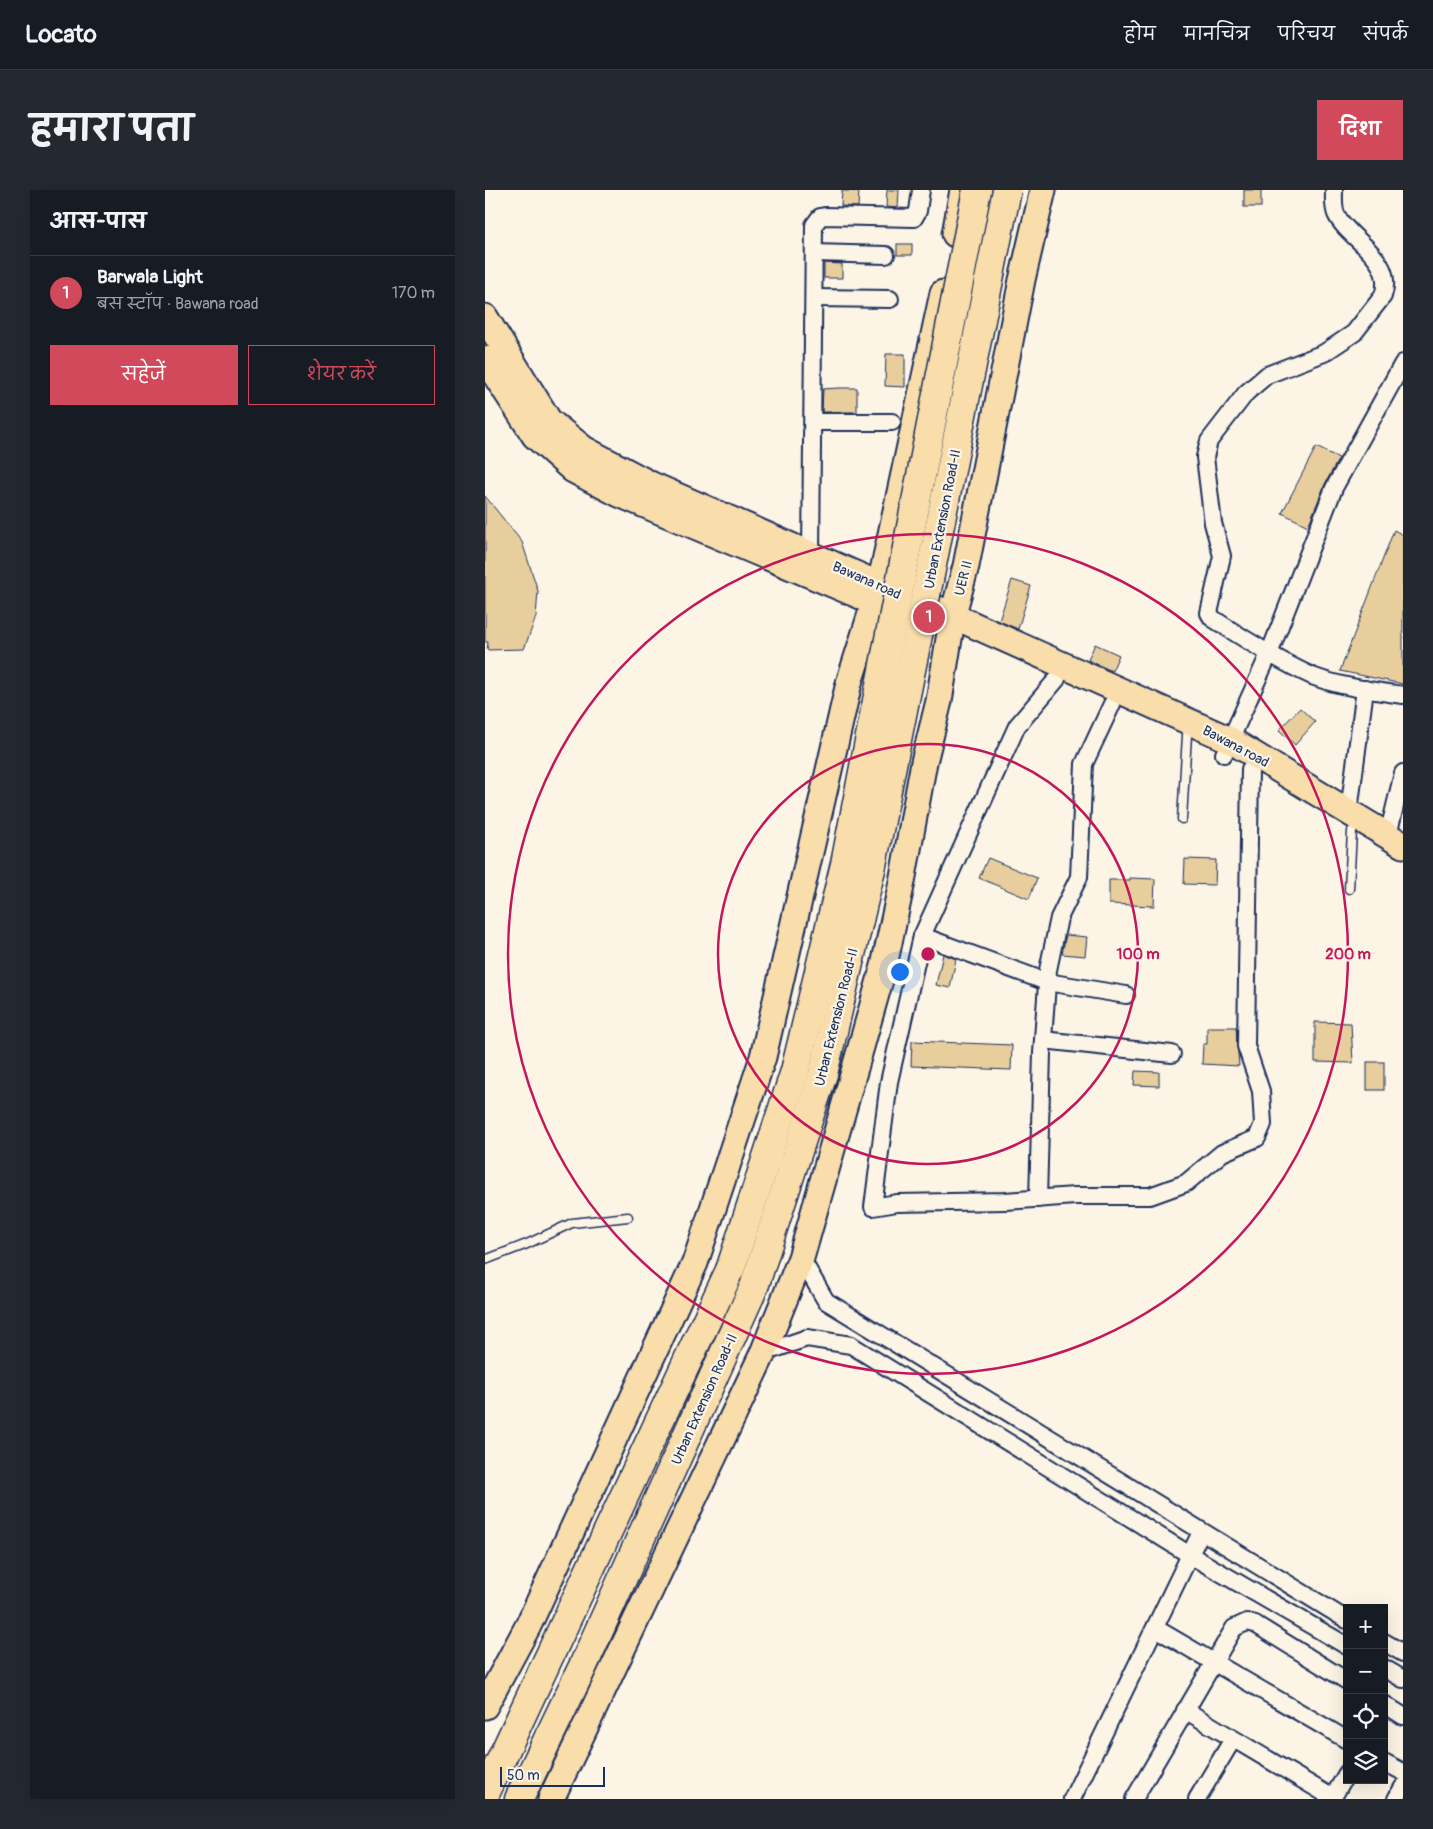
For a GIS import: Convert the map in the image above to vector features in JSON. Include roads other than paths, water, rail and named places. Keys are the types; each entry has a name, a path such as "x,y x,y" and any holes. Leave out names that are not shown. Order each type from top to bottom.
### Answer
{"highway":[{"name":"Urban Extension Road-II","path":"485,1794 730,1270 795,1071 845,864 977,190"},
{"name":"Urban Extension Road-II","path":"519,1799 583,1666 754,1287 823,1074 872,864 1007,190"}],"main road":[{"path":"485,1706 528,1626 695,1263 763,1057 849,683 877,593 949,266 963,190"},
{"name":"UER II","path":"551,1799 763,1353 801,1258 884,966 902,882 924,762 939,701 952,622 966,566 1022,280 1043,190"},
{"name":"Bawana road","path":"485,318 549,422 584,449 652,486 811,555 877,593"},
{"name":"Bawana road","path":"485,359 526,425 535,436 573,470 619,494 952,622 1227,747 1351,821 1403,864"},
{"name":"Bawana road","path":"952,622 1057,679 1187,735 1227,747 1250,769 1351,821 1395,840"}],"street":[{"path":"811,555 815,225 820,217 914,218 918,212 921,190"},
{"path":"1334,190 1337,217 1377,260 1385,281 1383,296 1354,333 1324,353 1267,375 1247,393 1205,448 1213,523 1222,556 1209,613 1212,618 1269,654 1313,676 1365,689 1403,695"},
{"path":"814,253 886,255"},
{"path":"814,298 890,299"},
{"path":"1227,747 1269,654 1334,488 1403,363"},
{"path":"813,422 892,422"},
{"path":"1057,679 1017,726 922,936 889,1082 873,1207 897,1203 1038,1199 1075,1196 1138,1197 1160,1194 1186,1183 1223,1153 1251,1142 1261,1132 1260,1083 1246,1046 1250,769"},
{"path":"1351,821 1365,689"},
{"path":"1038,1199 1043,1040 1047,982 1059,918 1079,877 1084,764 1112,704"},
{"path":"1395,840 1403,773"},
{"path":"922,936 1047,982 1126,995"},
{"path":"1043,1040 1172,1054"},
{"path":"801,1258 825,1301 1343,1618"},
{"path":"763,1353 807,1338 851,1345 1190,1555 1343,1644"},
{"path":"1071,1799 1201,1532"},
{"path":"1134,1799 1234,1628 1247,1622 1255,1624 1343,1679"},
{"path":"1155,1628 1212,1663 1345,1739"},
{"path":"1388,1644 1403,1653"},
{"path":"1388,1670 1403,1679"},
{"path":"1388,1707 1403,1716"},
{"path":"1185,1710 1332,1799 1343,1779"},
{"path":"1197,1799 1233,1739"},
{"path":"1388,1764 1403,1772"},
{"path":"1396,1799 1403,1787"}],"lane":[{"path":"1181,819 1187,735"},
{"path":"1349,890 1351,821"},
{"path":"485,1260 527,1244 572,1223 627,1217"}],"place":[{"name":"Barwala Light","path":"929,617"}]}
